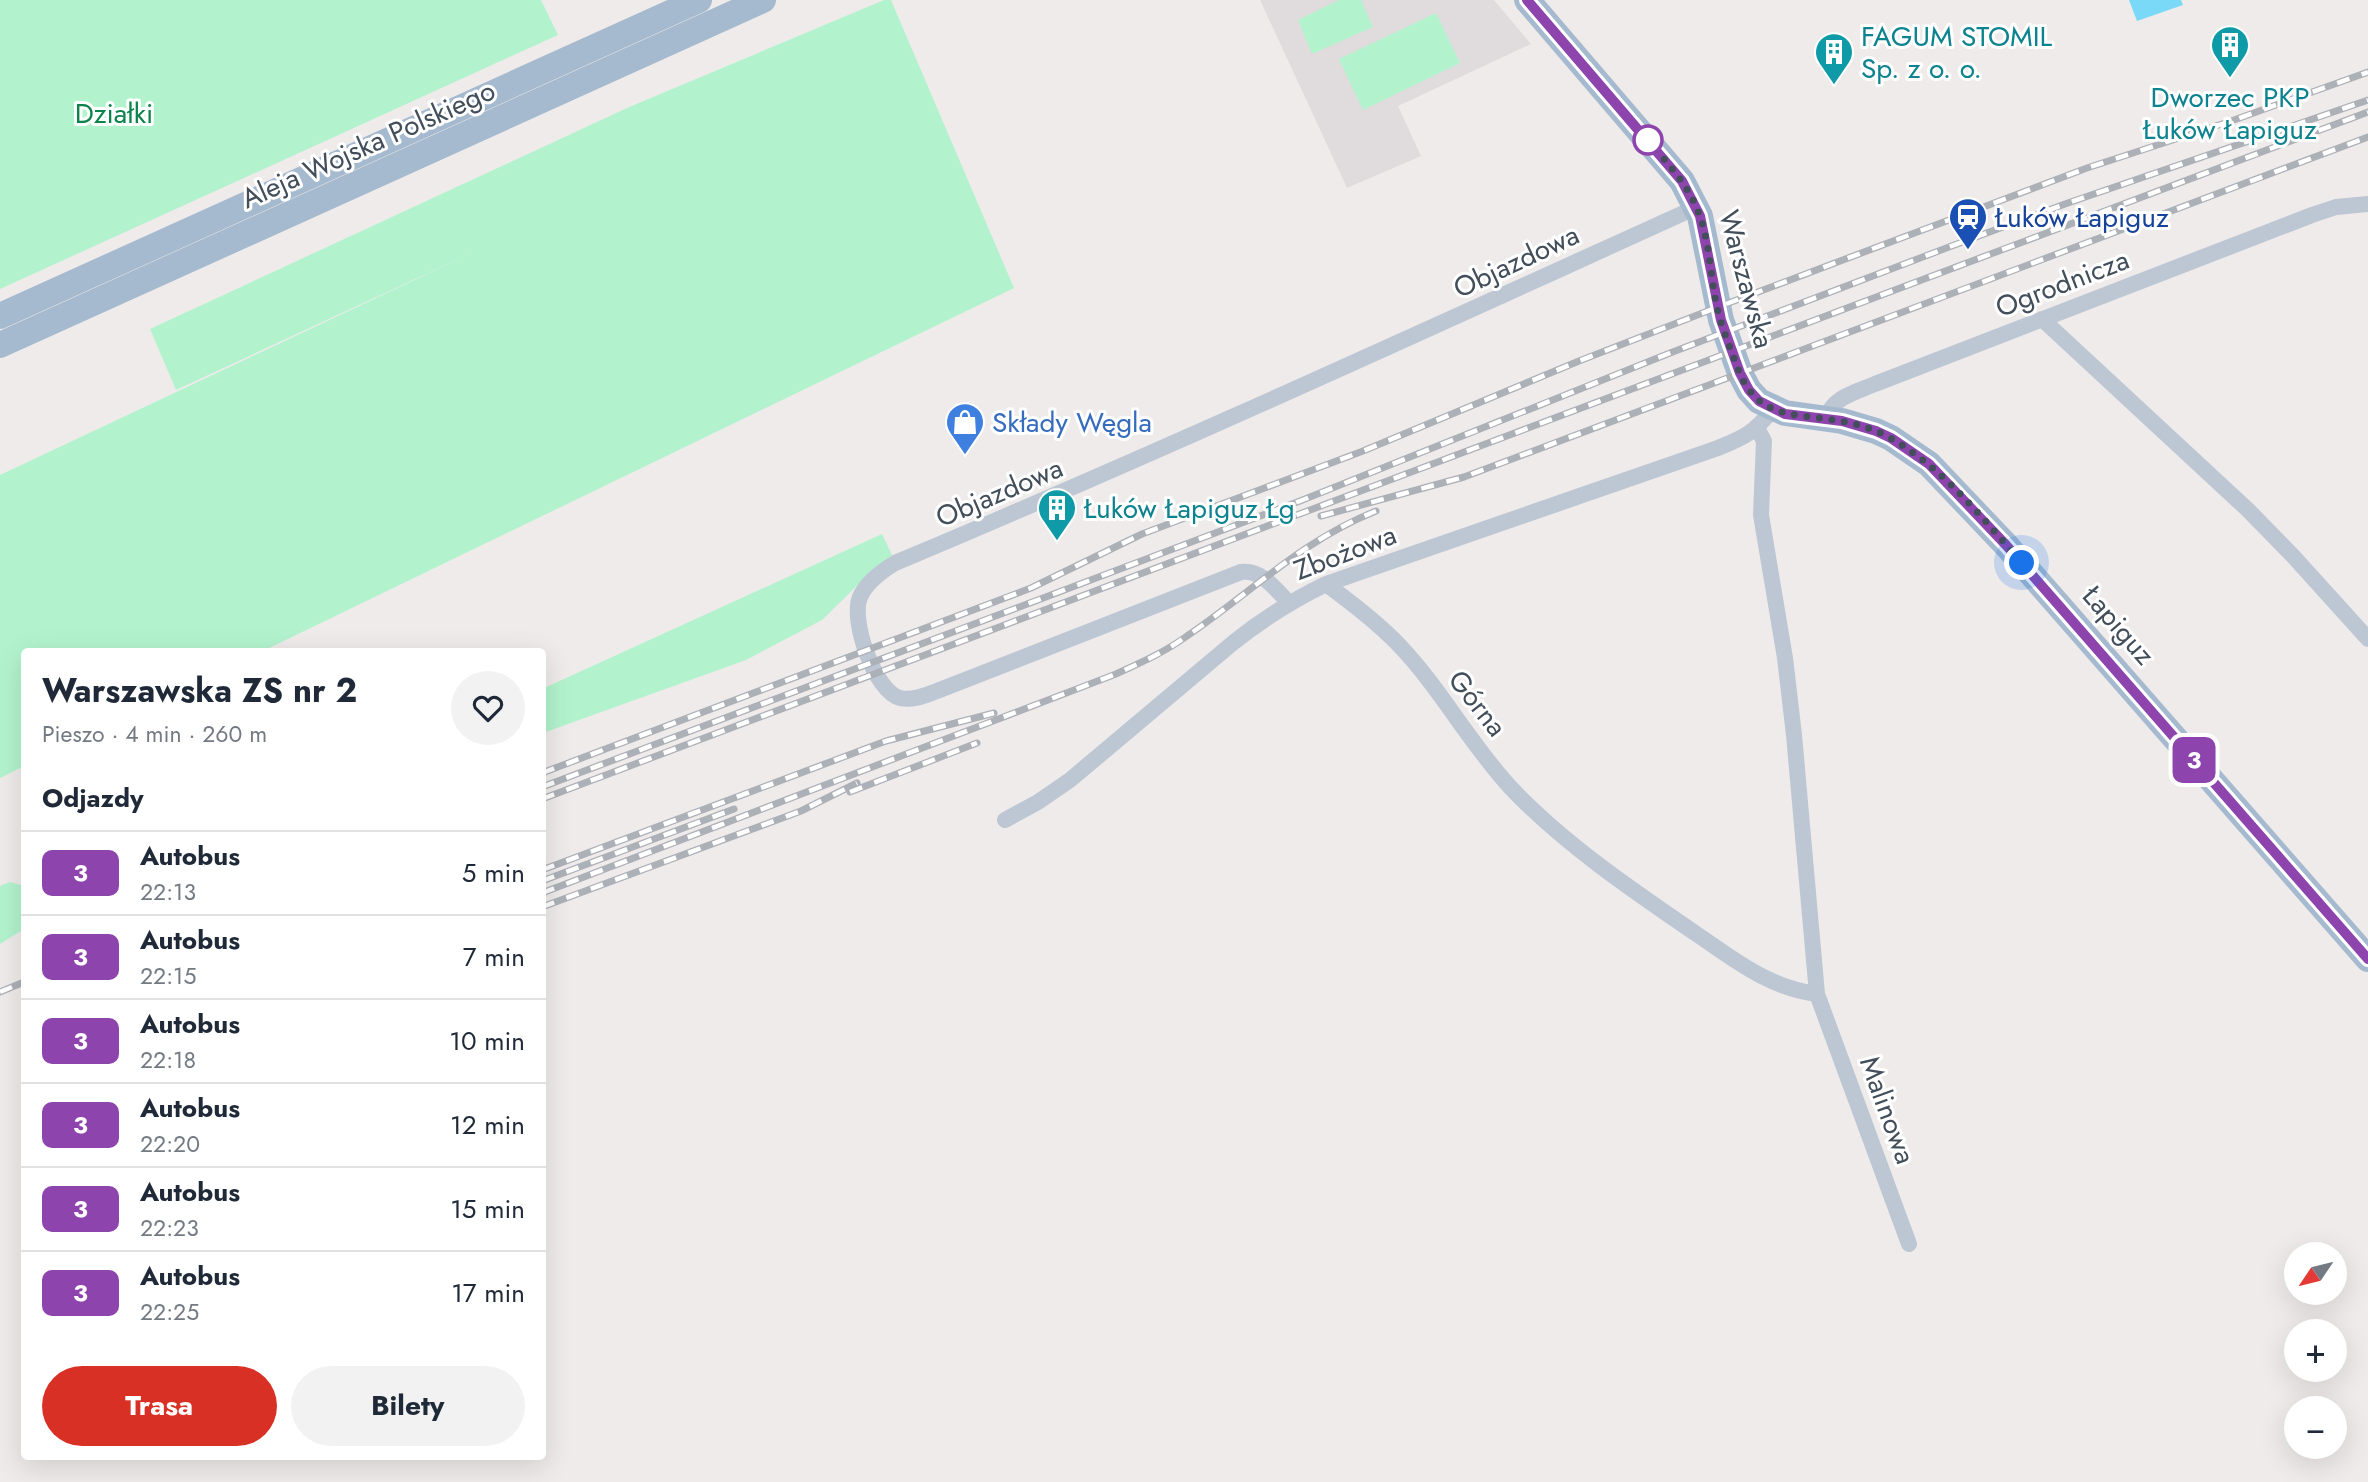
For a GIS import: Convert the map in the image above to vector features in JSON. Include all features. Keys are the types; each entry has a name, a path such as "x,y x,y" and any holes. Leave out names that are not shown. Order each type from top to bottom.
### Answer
{"main road":[{"name":"Aleja Wojska Polskiego","path":"0,316 699,0"},
{"name":"Aleja Wojska Polskiego","path":"0,345 762,0"},
{"name":"Warszawska","path":"1527,0 1664,159 1682,181 1697,207 1705,233 1715,299 1740,373 1765,419"},
{"name":"Łapiguz","path":"1765,419 1785,414 1859,425 1891,438 1914,453 1944,479 2006,545 2368,959"}],"street":[{"name":"Ogrodnicza","path":"1826,418 1833,405 1854,392 2312,215 2336,207 2368,204"},
{"name":"Objazdowa","path":"1289,603 1264,578 1255,573 1241,572 937,691 910,699 894,696 875,673 858,614 863,593 895,564 1271,402 1697,207"},
{"path":"2042,318 2247,509 2368,639"},
{"name":"Zbożowa","path":"1005,820 1070,780 1234,642 1289,603 1326,584 1718,448 1744,437 1765,419"},
{"name":"Malinowa","path":"1765,419 1761,515 1785,657 1794,735 1816,994 1909,1244"},
{"name":"Górna","path":"1326,584 1355,605 1399,646 1510,786 1540,816 1588,855 1692,931 1773,984 1816,994"}],"shaded area":[{"path":"1260,0 1494,0 1531,44 1398,106 1421,156 1347,188"}],"green space":[{"name":"Działki","path":"0,0 541,0 558,35 0,289"},
{"path":"884,0 891,0 1014,288 269,648 21,648 21,768 0,778 0,475 476,251 176,390 150,329 627,108"},
{"path":"1339,0 1361,0 1373,27 1312,54 1298,20"},
{"path":"1436,13 1460,63 1363,110 1339,59"},
{"path":"882,534 892,555 822,620 746,660 546,732 546,687"},
{"path":"10,882 21,885 21,931 0,944 0,886"}],"water":[{"path":"2129,0 2181,0 2183,5 2137,21"}],"railway":[{"path":"546,771 1031,588 1142,534 1363,451 1579,361 1718,307 2087,168 2234,120 2368,72"},
{"path":"546,785 1300,501 1670,353 1949,247 2065,204 2368,100"},
{"path":"546,797 2368,112"},
{"path":"1321,516 1464,477 2368,137"},
{"path":"546,891 1125,670 1179,642 1300,552 1349,523 1376,511"},
{"path":"546,868 886,741 994,713"},
{"path":"850,792 977,743"},
{"path":"546,906 801,811 857,783"},
{"path":"546,880 734,809"},
{"path":"0,992 21,983"}],"bus line":[{"name":"3","path":"1527,0 1664,159 1682,181 1697,207 1705,233 1715,299 1725,333 1749,390 1759,401 1785,414 1826,418 1876,431 1929,464 1976,511 2368,959"}],"place":[{"name":"Dworzec PKP Łuków Łapiguz","path":"2230,79"},
{"name":"FAGUM STOMIL Sp. z o. o.","path":"1834,86"},
{"name":"Łuków Łapiguz","path":"1968,251"},
{"name":"Składy Węgla","path":"965,456"},
{"name":"Łuków Łapiguz Łg","path":"1057,542"}],"route":[{"path":"1648,140 1682,181 1697,207 1705,233 1715,299 1725,333 1749,390 1759,401 1785,414 1859,425 1891,438 1929,464 2022,563"}]}
